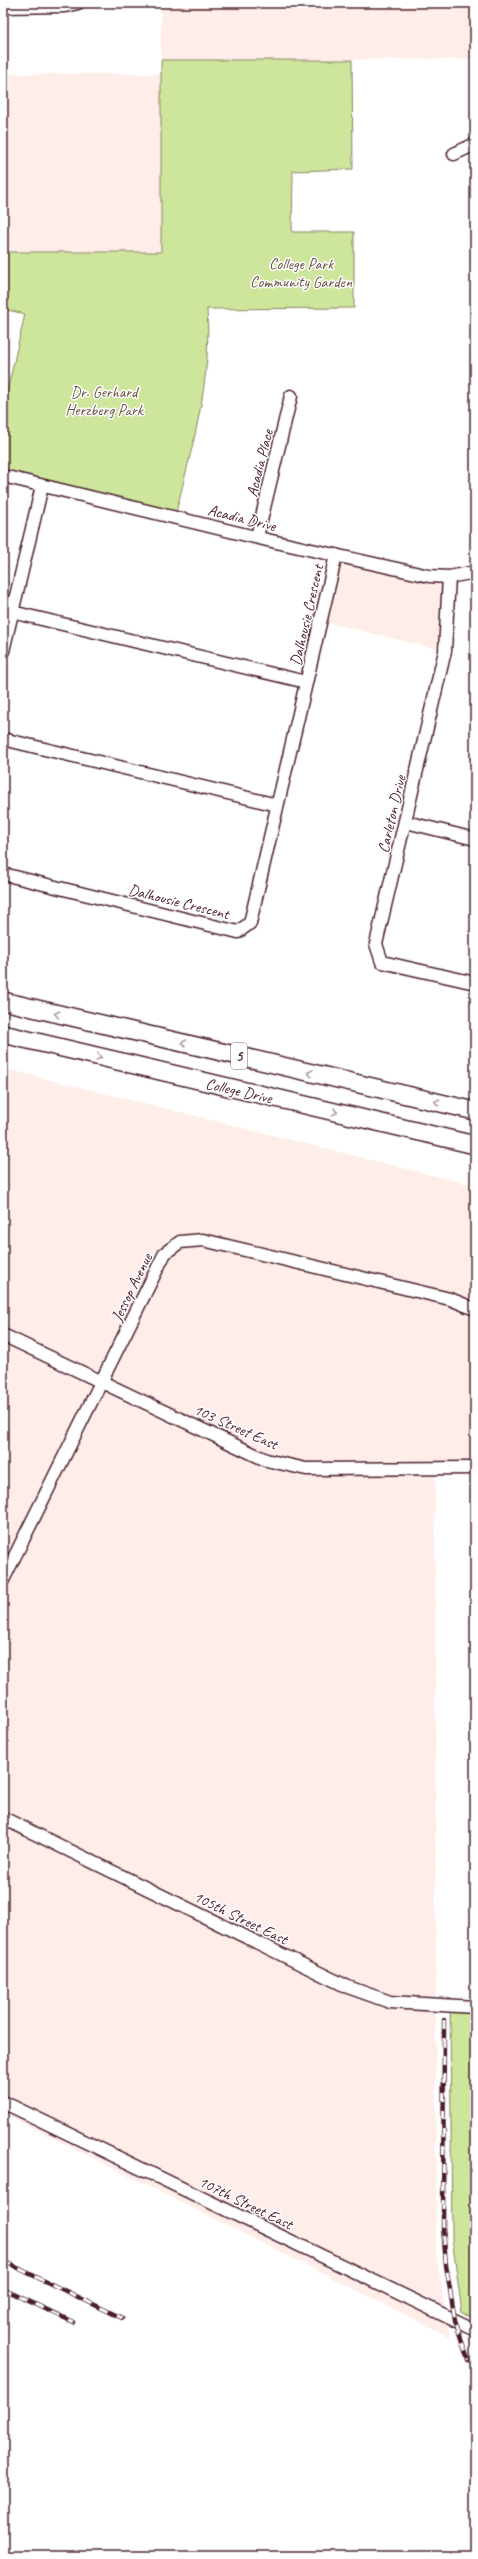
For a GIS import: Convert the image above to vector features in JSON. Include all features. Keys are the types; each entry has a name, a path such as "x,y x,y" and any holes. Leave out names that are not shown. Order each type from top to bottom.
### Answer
{"highway":[{"name":"College Drive","path":"3,1001 475,1111"},
{"name":"College Drive","path":"3,1034 475,1145"},
{"path":"3,1042 31,1048 62,1049"}],"street":[{"path":"3,7 65,6 78,3"},
{"path":"454,154 475,144"},
{"name":"Acadia Place","path":"257,537 291,396"},
{"name":"Acadia Drive","path":"3,476 257,537 432,576 449,577 475,572"},
{"path":"3,651 42,486"},
{"name":"Dalhousie Crescent","path":"3,874 238,932 250,923 336,555"},
{"name":"Carleton Drive","path":"449,577 445,651 406,822 376,944 382,962 475,983"},
{"name":"Dalhousie Crescent","path":"12,612 306,682"},
{"path":"3,739 277,805"},
{"path":"406,822 475,839"},
{"name":"Jessop Avenue","path":"3,1580 165,1253 180,1242 203,1240 450,1299 475,1309"},
{"name":"103 Street East","path":"3,1335 103,1380 266,1460 306,1469 475,1468"},
{"name":"105th Street East","path":"3,1818 348,1987 390,2002 475,2007"},
{"name":"107th Street East","path":"3,2102 475,2330"}],"shaded area":[{"path":"161,3 475,3 475,59 161,60"},
{"path":"3,74 161,74 162,252 3,252"},
{"path":"336,555 449,577 445,651 321,621"},
{"path":"3,1068 475,1186 475,1468 435,1469 436,2253 450,2337 3,2113"}],"green space":[{"name":"Dr. Gerhard Herzberg Park","path":"161,60 352,60 353,169 293,171 292,232 354,232 354,308 207,309 208,337 204,389 194,439 175,517 3,476 3,409 25,314 3,309 3,252 161,252"},
{"path":"450,2006 475,2006 475,2319 462,2312 452,2239"}],"railway":[{"path":"444,2020 443,2227 446,2265 455,2320 468,2360"},
{"path":"3,2261 122,2318"},
{"path":"3,2289 73,2322"}],"park label":[{"name":"College Park Community Garden","path":"301,272"}]}
